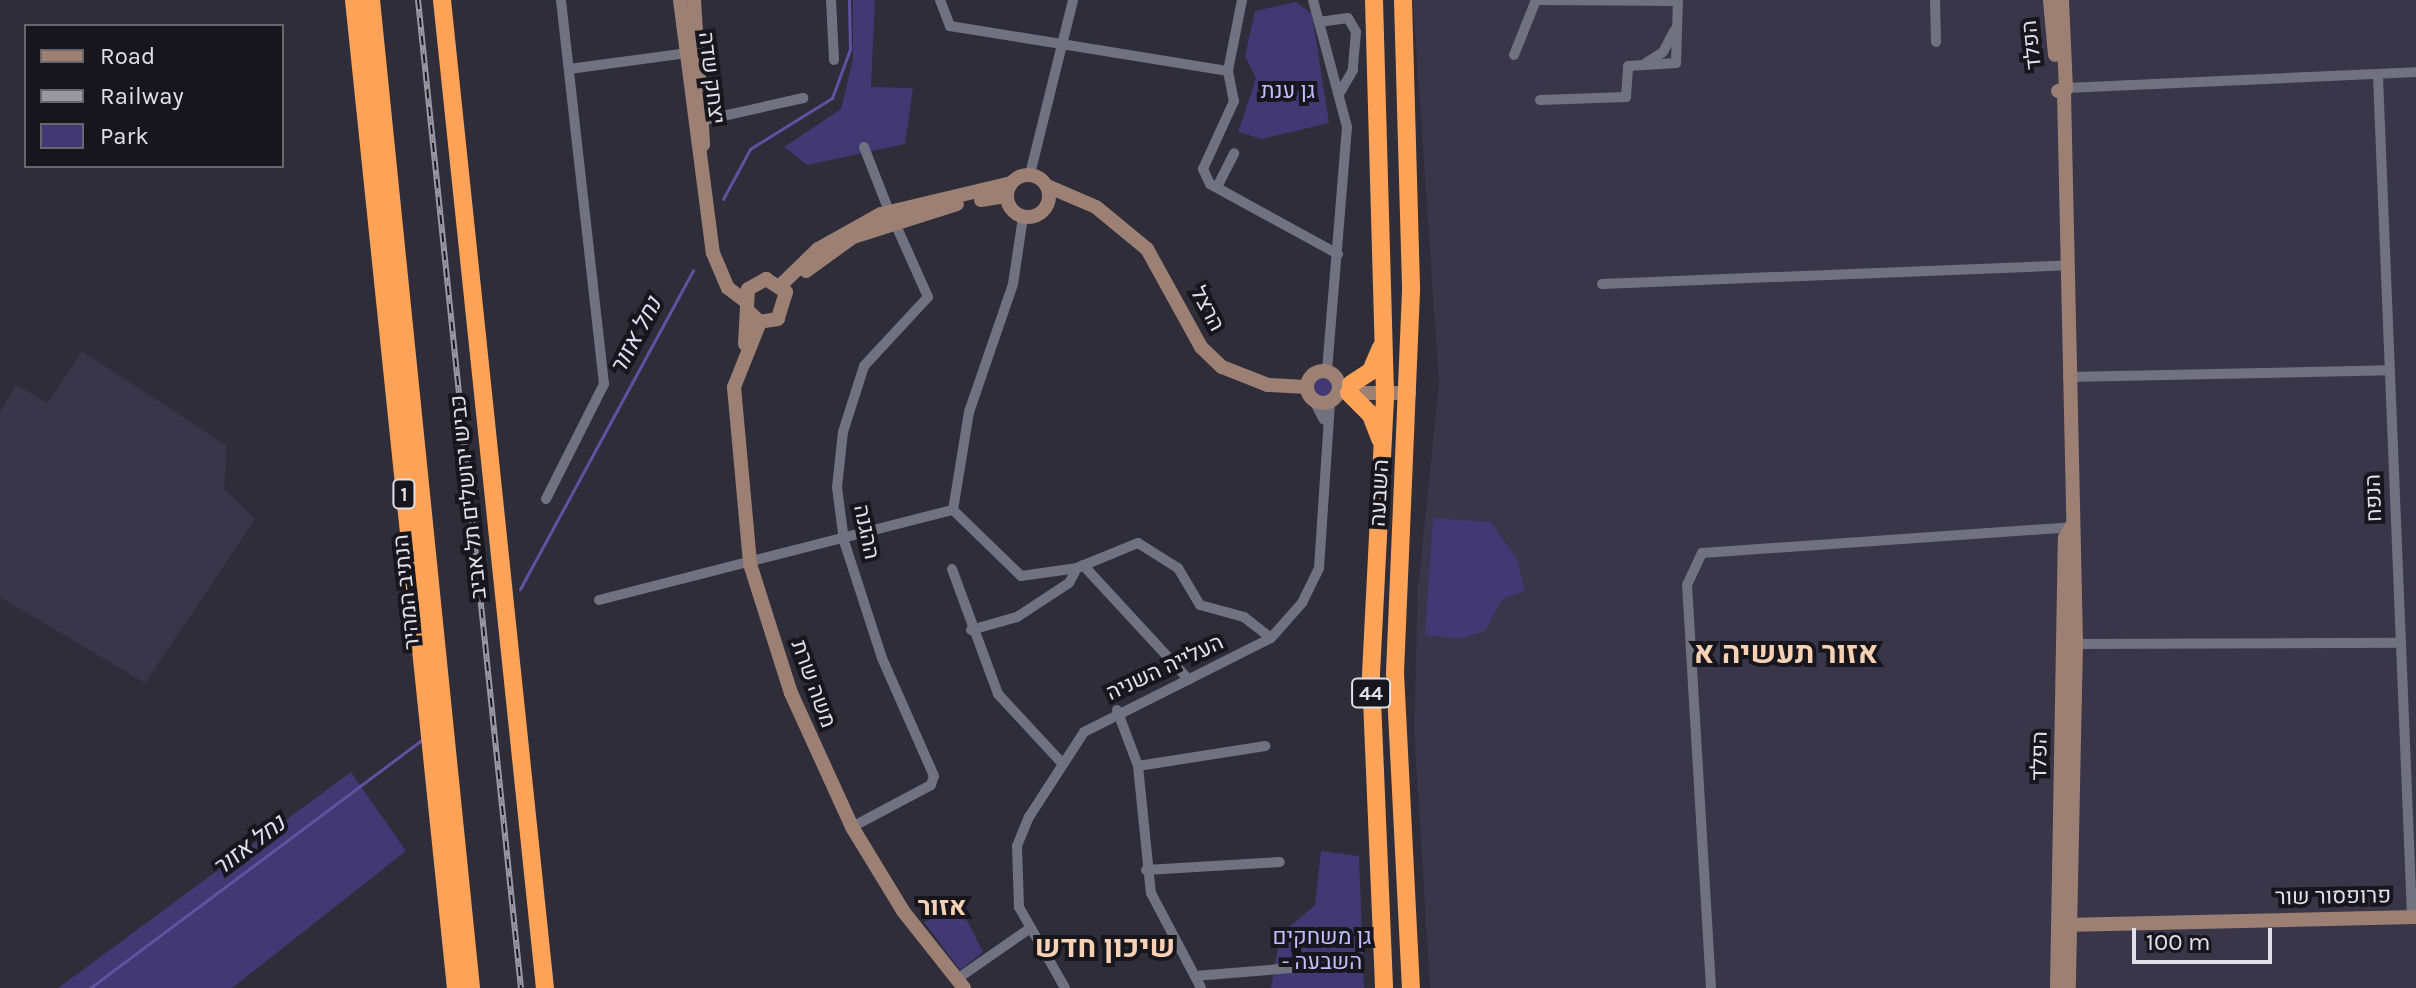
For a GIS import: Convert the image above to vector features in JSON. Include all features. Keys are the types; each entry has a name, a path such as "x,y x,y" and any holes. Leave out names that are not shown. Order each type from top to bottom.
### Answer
{"highway":[{"name":"1","path":"354,0 456,988"},
{"name":"הנתיב המהיר","path":"371,0 471,988"},
{"name":"כביש ירושלים תל אביב","path":"442,0 545,988"},
{"name":"השבעה","path":"1374,0 1385,392 1371,676 1384,988"},
{"name":"השבעה","path":"1403,0 1409,393 1395,673 1411,988"},
{"path":"1383,457 1375,422 1337,392 1376,364 1384,317"}],"street":[{"path":"546,499 604,384 561,0"},
{"name":"יצחק שדה","path":"680,0 692,53 713,253 724,280 747,301"},
{"name":"יצחק שדה","path":"692,53 694,0"},
{"path":"831,0 834,60"},
{"path":"940,0 950,26 1066,39 1228,71"},
{"path":"784,289 853,237 891,216 1009,190 1030,174 1066,39 1073,0"},
{"path":"1242,0 1228,71 1234,101 1203,169 1217,187 1338,254"},
{"path":"1313,0 1347,127 1327,371 1337,392"},
{"path":"1514,55 1536,0 1678,1 1676,63 1628,66 1626,97 1540,100"},
{"path":"1935,0 1936,42"},
{"name":"הפלד","path":"2050,0 2062,89"},
{"name":"הפלד","path":"2057,988 2066,925 2076,644 2071,527 2062,0"},
{"path":"1319,22 1348,18 1356,32 1353,70 1339,94"},
{"path":"1642,65 1663,52 1677,26"},
{"path":"569,69 692,53"},
{"path":"2062,89 2378,77 2416,72"},
{"name":"הנפח","path":"2378,77 2399,643 2414,917"},
{"path":"699,122 803,98"},
{"name":"ההגנה","path":"852,827 931,785 934,776 882,658 844,541 838,467 852,394 879,346 928,297 864,147"},
{"path":"1217,187 1234,153"},
{"path":"1023,217 1043,212 1048,193 1030,174"},
{"path":"953,510 969,412 1013,284 1023,217 1009,190"},
{"name":"הרצל","path":"1048,193 1096,207 1147,249 1201,347 1222,367 1268,385 1306,387"},
{"path":"1602,284 2066,265"},
{"path":"766,279 784,289 784,314 760,322 747,301 766,279"},
{"name":"משה שרת","path":"747,301 744,356 734,427 750,564 791,693 852,827 903,911 960,983"},
{"name":"משה שרת","path":"744,356 760,322"},
{"path":"2068,377 2389,370"},
{"path":"1327,371 1313,374 1306,387 1337,392 1409,393"},
{"name":"העלייה השניה","path":"1065,988 1026,931 1014,875 1017,846 1060,761 1117,710 1189,680 1271,638 1302,603 1319,568 1325,422 1337,392"},
{"path":"599,600 844,541 953,510"},
{"path":"953,510 1021,576 1080,566 1138,543 1178,568 1200,605 1244,617 1271,638"},
{"path":"1711,988 1687,585 1702,553 2071,527"},
{"name":"הפלד","path":"2069,988 2066,925 2065,538 2071,527"},
{"path":"971,630 1027,611 1069,583 1080,566"},
{"path":"1080,566 1189,680"},
{"path":"952,569 971,630 1013,716 1060,761"},
{"path":"2076,644 2399,643"},
{"path":"1117,710 1138,766 1146,870 1161,920 1201,988"},
{"path":"1138,766 1265,746"},
{"path":"1146,870 1280,862"},
{"name":"פרופסור שור","path":"2066,925 2414,917"},
{"path":"960,983 1026,931"},
{"path":"1195,976 1292,968"}],"shaded area":[{"path":"1413,0 2416,0 2416,988 1430,988 1414,727 1418,588 1439,384"},
{"path":"82,351 227,446 224,489 255,519 145,683 0,597 0,412 16,385 48,403"}],"green space":[{"path":"853,0 875,0 871,87 913,88 905,144 807,165 784,147 841,109 853,59"},
{"name":"גן ענת","path":"1296,2 1312,14 1329,123 1262,139 1238,132 1256,78 1245,56 1255,11"},
{"path":"1323,376 1331,379 1334,387 1331,395 1323,398 1315,395 1312,387 1315,379"},
{"path":"1433,518 1491,522 1517,559 1525,591 1502,599 1485,631 1460,639 1425,635"},
{"path":"351,772 406,851 232,988 58,988"},
{"name":"גן משחקים - השבעה","path":"1321,851 1359,856 1364,988 1271,988 1280,935 1315,905"},
{"path":"959,905 983,952 960,970 924,922"}],"waterway":[{"name":"נחל אזור","path":"723,199 750,149 832,98 850,49 849,0"},
{"name":"נחל אזור","path":"520,589 693,270"},
{"name":"נחל אזור","path":"90,988 424,738"}],"railway":[{"path":"418,0 521,988"}],"district":[{"name":"אזור תעשיה א","path":"1786,653"},
{"name":"אזור","path":"942,907"},
{"name":"שיכון חדש","path":"1105,947"}]}
